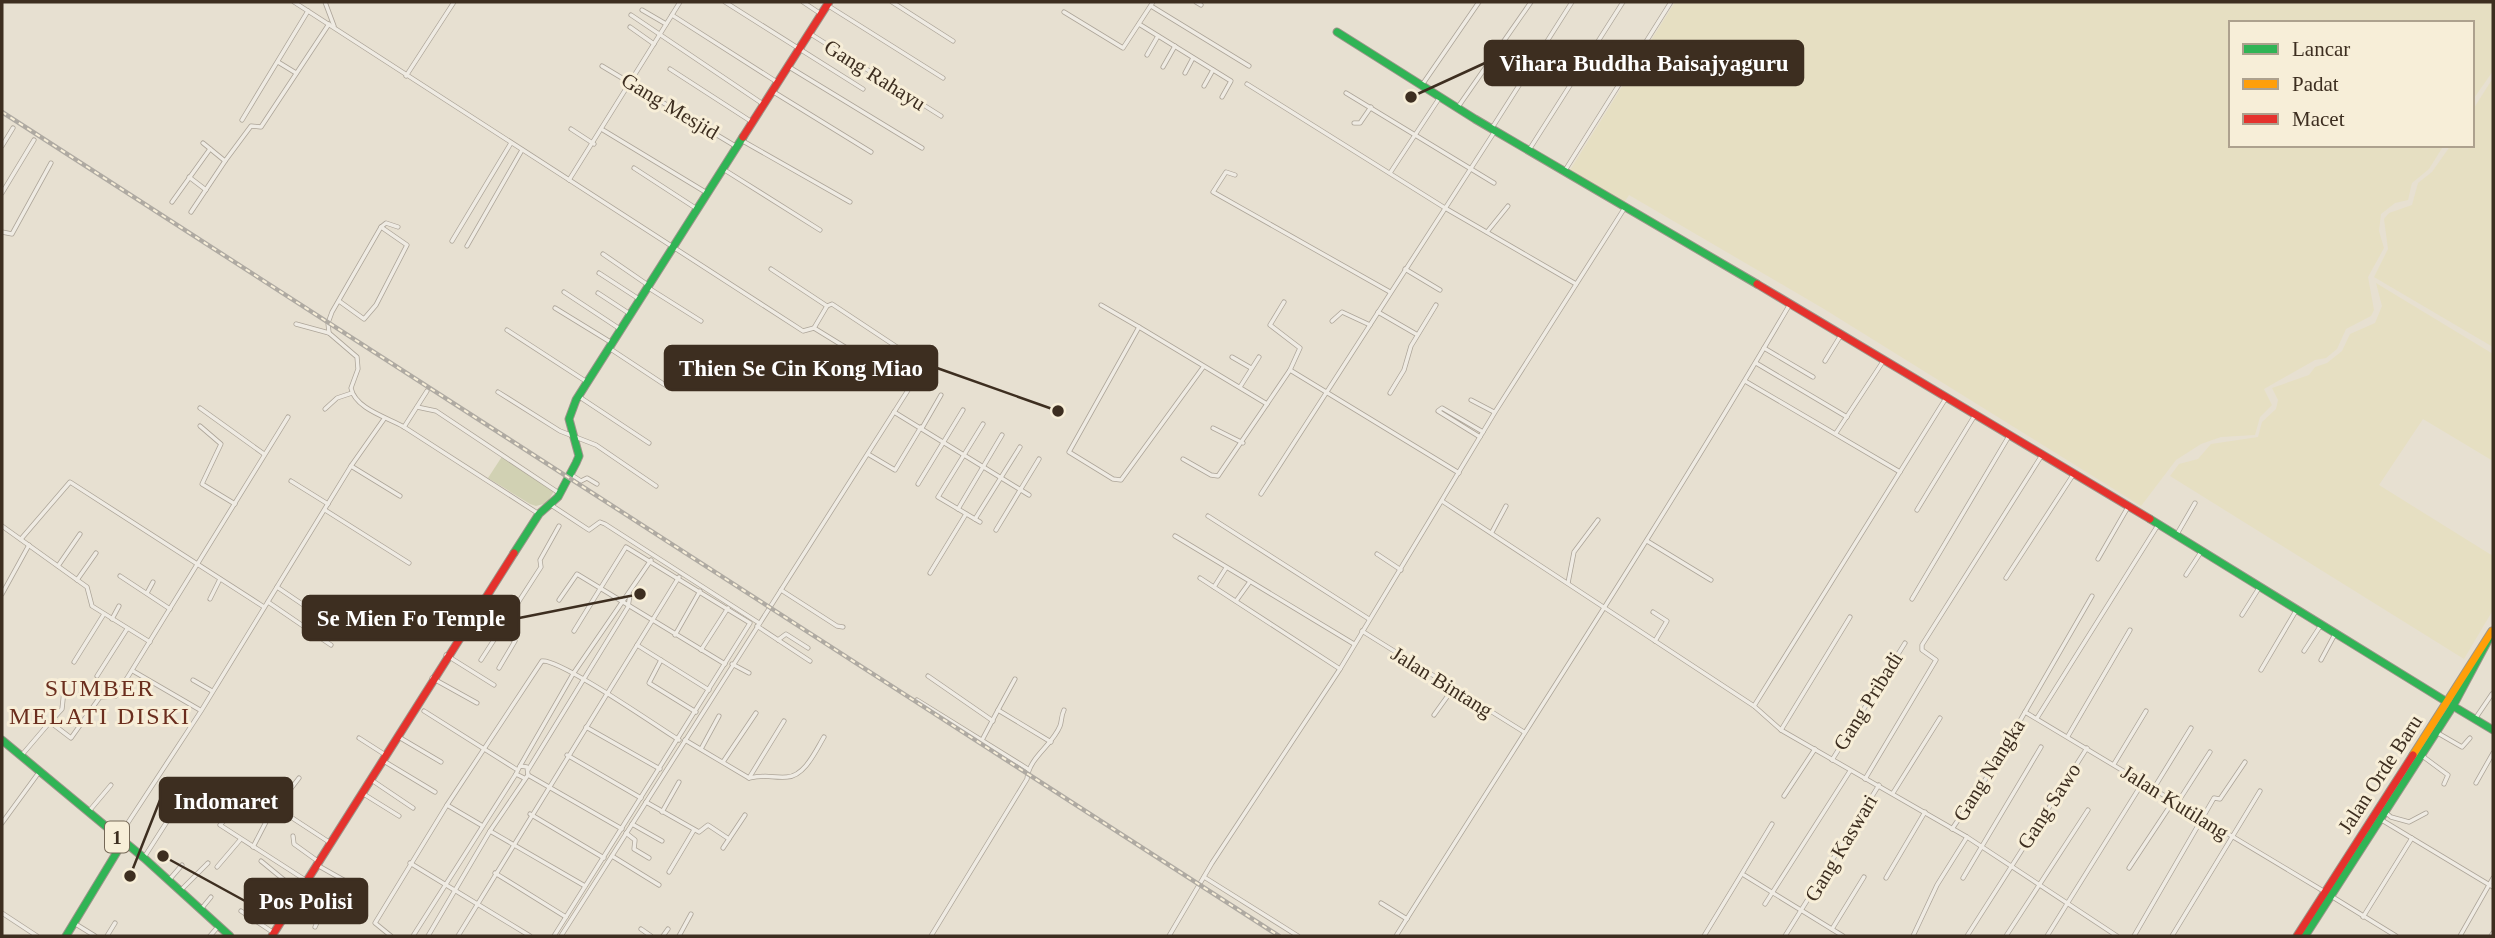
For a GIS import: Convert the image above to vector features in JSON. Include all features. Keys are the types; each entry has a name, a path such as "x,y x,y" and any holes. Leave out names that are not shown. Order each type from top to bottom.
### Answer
{"main road":[{"path":"273,935 472,614 539,514 551,505 559,493 579,456 579,447 572,433 569,415 578,397 828,3"},
{"path":"1337,32 1624,209 1884,360 2493,730"},
{"name":"Jalan Orde Baru","path":"2305,936 2328,894 2450,704 2493,631"},
{"name":"Jalan Orde Baru","path":"2297,936 2383,816 2410,766 2436,732 2450,704"},
{"name":"1","path":"2,743 22,756 88,812 224,936"},
{"name":"1","path":"2,743 37,775 144,858 230,936"},
{"path":"66,936 120,842"}],"street":[{"path":"294,2 803,331 814,328 827,306"},
{"path":"325,2 335,28"},
{"path":"406,76 454,2"},
{"path":"569,180 603,130 679,4 672,2"},
{"path":"725,2 863,89"},
{"path":"803,2 821,14"},
{"path":"892,2 953,41"},
{"path":"1196,2 1201,5"},
{"path":"1422,85 1479,2"},
{"path":"1458,107 1531,2"},
{"path":"1261,494 1471,167 1572,2"},
{"path":"1529,150 1623,2"},
{"path":"1564,172 1671,2"},
{"path":"828,3 943,78"},
{"path":"1064,12 1124,48 1152,3 1249,66"},
{"path":"642,10 666,24"},
{"path":"242,120 308,11"},
{"path":"631,15 763,104"},
{"path":"672,15 777,82"},
{"path":"191,212 251,126 261,127 328,24"},
{"path":"1139,24 1231,81 1222,97"},
{"path":"630,27 654,44"},
{"name":"Gang Rahayu","path":"809,33 941,116"},
{"path":"1147,55 1158,35"},
{"path":"1163,67 1175,46"},
{"path":"1185,73 1193,58"},
{"path":"278,62 296,73"},
{"name":"Gang Mesjid","path":"602,66 850,202"},
{"path":"787,66 922,148"},
{"path":"670,69 752,122"},
{"path":"1204,86 1213,70"},
{"path":"1247,84 1445,208 1576,284"},
{"path":"772,91 871,152"},
{"path":"1346,93 1372,106 1494,183"},
{"path":"1390,173 1440,97"},
{"path":"1354,123 1360,124 1372,106"},
{"path":"2,146 13,128"},
{"path":"571,129 594,144"},
{"path":"603,130 707,194"},
{"path":"2,193 34,140"},
{"path":"203,143 225,161"},
{"path":"452,242 512,143"},
{"path":"172,201 210,149"},
{"path":"467,246 522,150"},
{"path":"2,232 12,234 51,163"},
{"path":"634,168 697,209"},
{"path":"723,169 820,230"},
{"path":"1235,175 1226,172 1213,192 1390,292"},
{"path":"189,177 206,190"},
{"path":"1488,232 1508,205"},
{"path":"1169,936 1204,877 1340,669 1494,412 1624,209"},
{"path":"329,333 328,323 381,228 386,223 398,227"},
{"path":"339,301 363,318 376,305 407,245 381,228"},
{"path":"603,254 701,321"},
{"path":"561,936 924,365 833,305 827,306 771,269"},
{"path":"1405,269 1440,290"},
{"path":"599,273 639,299"},
{"path":"564,292 620,330"},
{"path":"598,293 630,314"},
{"path":"1183,459 1216,476 1242,443 1290,370 1300,348 1270,324 1284,302"},
{"path":"1396,936 1524,732 1606,609 1790,304"},
{"path":"1101,305 1267,404"},
{"path":"1390,393 1404,370 1417,335 1436,305"},
{"path":"555,307 665,385"},
{"path":"1332,321 1342,312 1370,325"},
{"path":"1378,312 1417,335"},
{"path":"296,324 329,333 359,361 352,393"},
{"path":"1139,327 1070,447 1069,452 1073,457 1113,479 1121,480 1204,366"},
{"path":"814,328 910,387"},
{"path":"507,330 587,382"},
{"path":"1825,361 1841,335"},
{"path":"1765,348 1813,377"},
{"path":"1240,387 1259,357"},
{"path":"1232,358 1251,369"},
{"path":"1836,433 1884,360"},
{"path":"1755,363 1847,417"},
{"path":"1290,370 1459,473"},
{"path":"1745,381 1900,473"},
{"path":"404,427 427,391"},
{"path":"498,392 560,431 572,433 596,445 656,486"},
{"path":"325,409 337,398 352,393"},
{"path":"352,393 384,419 404,427 539,514"},
{"path":"868,454 895,470 941,395"},
{"path":"578,397 649,443"},
{"path":"1754,706 1946,398"},
{"path":"1471,400 1494,412"},
{"path":"417,407 436,411 559,493"},
{"path":"201,408 265,454"},
{"path":"1480,437 1438,411 1442,408 1483,432"},
{"path":"918,484 963,410"},
{"path":"894,412 1029,495"},
{"path":"1917,510 1975,415"},
{"path":"50,722 71,738 99,698 103,695 116,697 288,417"},
{"path":"120,842 351,466 384,419"},
{"path":"980,522 939,497 984,424"},
{"path":"201,426 221,444 202,484 235,504"},
{"path":"1213,428 1242,443"},
{"path":"958,509 1002,435"},
{"path":"1912,599 2009,436"},
{"path":"975,519 1020,447"},
{"path":"1864,779 1936,660 1921,649 2042,455"},
{"path":"996,530 1039,459"},
{"path":"351,466 400,496"},
{"path":"570,474 582,481 587,478 597,484"},
{"path":"2006,578 2073,475"},
{"path":"291,481 328,505"},
{"path":"21,539 70,482 264,607"},
{"path":"1442,501 1754,706 1781,730 1967,837 2117,936"},
{"path":"2176,536 2196,503"},
{"path":"551,505 591,531 603,523 810,661"},
{"path":"1492,533 1506,506"},
{"path":"2098,559 2127,508"},
{"path":"325,510 409,562"},
{"path":"930,573 966,514"},
{"path":"1208,516 1369,619"},
{"path":"1568,583 1574,552 1598,520"},
{"path":"2037,719 2158,525"},
{"path":"2,526 88,589 91,605 150,642"},
{"path":"481,660 541,567 540,560 559,526"},
{"path":"58,566 80,534"},
{"path":"1175,536 1354,644"},
{"path":"1647,541 1711,580"},
{"path":"2,594 29,545"},
{"path":"554,936 750,625 748,620 700,590 651,560 625,548 574,631"},
{"path":"77,580 96,552"},
{"path":"2186,575 2201,552"},
{"path":"1377,554 1401,570"},
{"path":"413,936 573,674 651,560"},
{"path":"1213,587 1226,568"},
{"path":"559,600 576,574 725,664"},
{"path":"120,576 170,609"},
{"path":"459,936 530,814 678,577"},
{"path":"210,599 220,579"},
{"path":"1200,579 1340,669"},
{"path":"147,593 153,582"},
{"path":"1236,601 1249,583"},
{"path":"277,587 305,606"},
{"path":"2242,615 2259,588"},
{"path":"674,635 700,590"},
{"path":"782,590 837,626 843,627"},
{"path":"428,936 628,607 631,592"},
{"name":"Gang Nangka","path":"1952,828 1984,783 2092,596"},
{"path":"268,602 331,645"},
{"path":"112,619 120,606"},
{"path":"701,650 728,608"},
{"path":"2260,670 2297,609"},
{"path":"1653,612 1667,621 1655,641"},
{"path":"74,662 104,614"},
{"path":"472,614 515,642 499,668"},
{"path":"1781,730 1850,617"},
{"path":"2304,652 2321,625"},
{"path":"97,676 127,629"},
{"path":"2068,736 2130,630"},
{"name":"Jalan Bintang","path":"1362,631 1452,690 1524,732"},
{"path":"2321,660 2336,633"},
{"path":"777,640 786,634 808,648"},
{"name":"Gang Pribadi","path":"1832,760 1905,643"},
{"path":"636,645 709,690"},
{"path":"446,655 494,685"},
{"path":"661,660 649,683 696,712"},
{"path":"391,936 374,923 540,663 549,661 573,674 679,740"},
{"path":"732,664 749,673"},
{"path":"133,671 201,710"},
{"path":"928,676 993,721"},
{"path":"432,678 477,702"},
{"path":"192,680 212,691"},
{"path":"981,742 1016,680"},
{"path":"22,756 62,709 64,690"},
{"path":"1434,715 1452,690"},
{"path":"2475,719 2492,694"},
{"path":"916,700 1028,769"},
{"path":"998,710 1051,742"},
{"path":"931,936 1027,779 1028,769 1051,742 1062,723 1064,710"},
{"path":"424,711 483,749 622,829"},
{"path":"2114,764 2146,711"},
{"name":"Jalan Kutilang","path":"2025,712 2176,801 2390,935 2396,936"},
{"path":"723,762 756,713"},
{"path":"701,749 719,716"},
{"path":"1893,793 1940,718"},
{"path":"749,778 784,721"},
{"path":"585,726 660,769"},
{"path":"2154,788 2191,728"},
{"path":"2436,732 2462,747 2470,738"},
{"path":"397,736 441,762"},
{"path":"685,740 749,778 765,774 795,775 804,768 824,737"},
{"path":"359,738 435,792"},
{"path":"1963,878 2041,747"},
{"name":"Gang Sawo","path":"1967,936 2087,748"},
{"path":"1784,796 1815,749"},
{"path":"2129,867 2210,752"},
{"path":"2476,783 2493,753"},
{"path":"567,755 641,798"},
{"path":"2421,755 2448,775 2444,784"},
{"path":"2134,936 2214,798 2220,799 2245,761"},
{"path":"517,769 527,774"},
{"path":"1765,904 1850,771"},
{"path":"2,823 37,775"},
{"path":"253,847 276,808 299,778"},
{"path":"370,779 413,808"},
{"path":"662,812 679,782"},
{"path":"2048,936 2143,782"},
{"path":"88,812 111,785"},
{"name":"Gang Kaswari","path":"1785,936 1879,785"},
{"path":"255,787 220,824 307,881"},
{"path":"2172,936 2260,791"},
{"path":"362,793 399,816"},
{"path":"646,803 694,830 701,832 708,825 729,839"},
{"path":"447,805 481,825"},
{"path":"276,808 331,844"},
{"path":"2006,936 2088,810"},
{"path":"1886,878 1925,812"},
{"path":"2383,816 2409,822 2426,813"},
{"path":"530,814 604,858"},
{"path":"723,848 745,815"},
{"path":"2383,816 2412,838 2491,886"},
{"path":"144,858 168,820"},
{"path":"632,824 662,841"},
{"path":"1704,936 1772,824"},
{"path":"669,872 694,830"},
{"path":"490,831 585,887"},
{"path":"626,833 635,839 634,849 649,858"},
{"path":"293,836 294,844 356,887"},
{"path":"1913,936 1937,885 1967,837"},
{"path":"2363,917 2412,838"},
{"path":"217,867 240,839"},
{"path":"612,856 659,885"},
{"path":"261,861 300,893 341,916"},
{"path":"180,891 208,863"},
{"path":"410,863 530,936"},
{"path":"169,881 182,866"},
{"path":"495,873 566,917"},
{"path":"1743,875 1843,936"},
{"path":"1204,877 1298,936"},
{"path":"1832,929 1864,877"},
{"path":"2460,936 2491,886 2493,878"},
{"path":"200,910 211,897"},
{"path":"294,903 319,919 315,927"},
{"path":"1381,903 1407,919"},
{"path":"255,904 282,922"},
{"path":"240,911 273,935"},
{"path":"2,913 37,936"},
{"path":"679,936 691,914"},
{"path":"74,923 94,936"},
{"path":"107,936 115,923"},
{"path":"210,936 216,929"},
{"path":"641,929 651,936"},
{"path":"663,936 668,929"}],"shaded area":[{"path":"1675,2 2493,2 2493,71 2474,98 2474,21 2229,21 2229,147 2443,147 2429,169 2412,183 2408,200 2395,203 2381,214 2379,231 2384,248 2368,277 2374,310 2371,316 2346,329 2337,349 2326,358 2315,360 2264,389 2272,405 2260,417 2255,435 2221,437 2201,444 2176,460 2141,506 1824,309 1629,195 1624,203 1570,170"},
{"path":"2493,78 2493,347 2374,277 2388,249 2384,219 2389,213 2412,205 2418,183 2432,172 2450,147 2474,147 2474,108"},
{"path":"2376,283 2493,354 2493,461 2423,419 2379,485 2493,556 2493,610 2464,659 2170,476 2179,464 2198,459 2211,444 2258,437 2262,422 2276,409 2278,400 2272,388 2309,375 2315,367 2327,363 2342,351 2350,334 2375,323 2382,306"}],"green space":[{"path":"503,455 554,491 547,503 536,506 530,504 488,478"}],"railway":[{"path":"2,112 1279,936"}],"traffic: fast":[{"path":"1337,32 1475,119 1757,284"},
{"path":"514,553 539,514 558,497 579,456 569,419 576,400 743,137"},
{"path":"2150,519 2447,702"},
{"path":"2305,936 2453,706 2492,633"},
{"path":"2453,706 2493,730"},
{"path":"2,740 144,858 230,936"},
{"path":"66,936 123,842"}],"traffic: slow":[{"path":"2413,755 2492,631"}],"traffic: jam":[{"path":"743,137 829,2"},
{"path":"1757,284 2150,519"},
{"path":"272,936 514,553"},
{"path":"2297,936 2413,755"}],"place":[{"name":"Vihara Buddha Baisajyaguru","path":"1411,97"},
{"name":"Thien Se Cin Kong Miao","path":"1058,411"},
{"name":"Se Mien Fo Temple","path":"640,594"},
{"name":"Pos Polisi","path":"163,856"},
{"name":"Indomaret","path":"130,876"}],"district":[{"name":"SUMBER MELATI DISKI","path":"100,702"}]}
